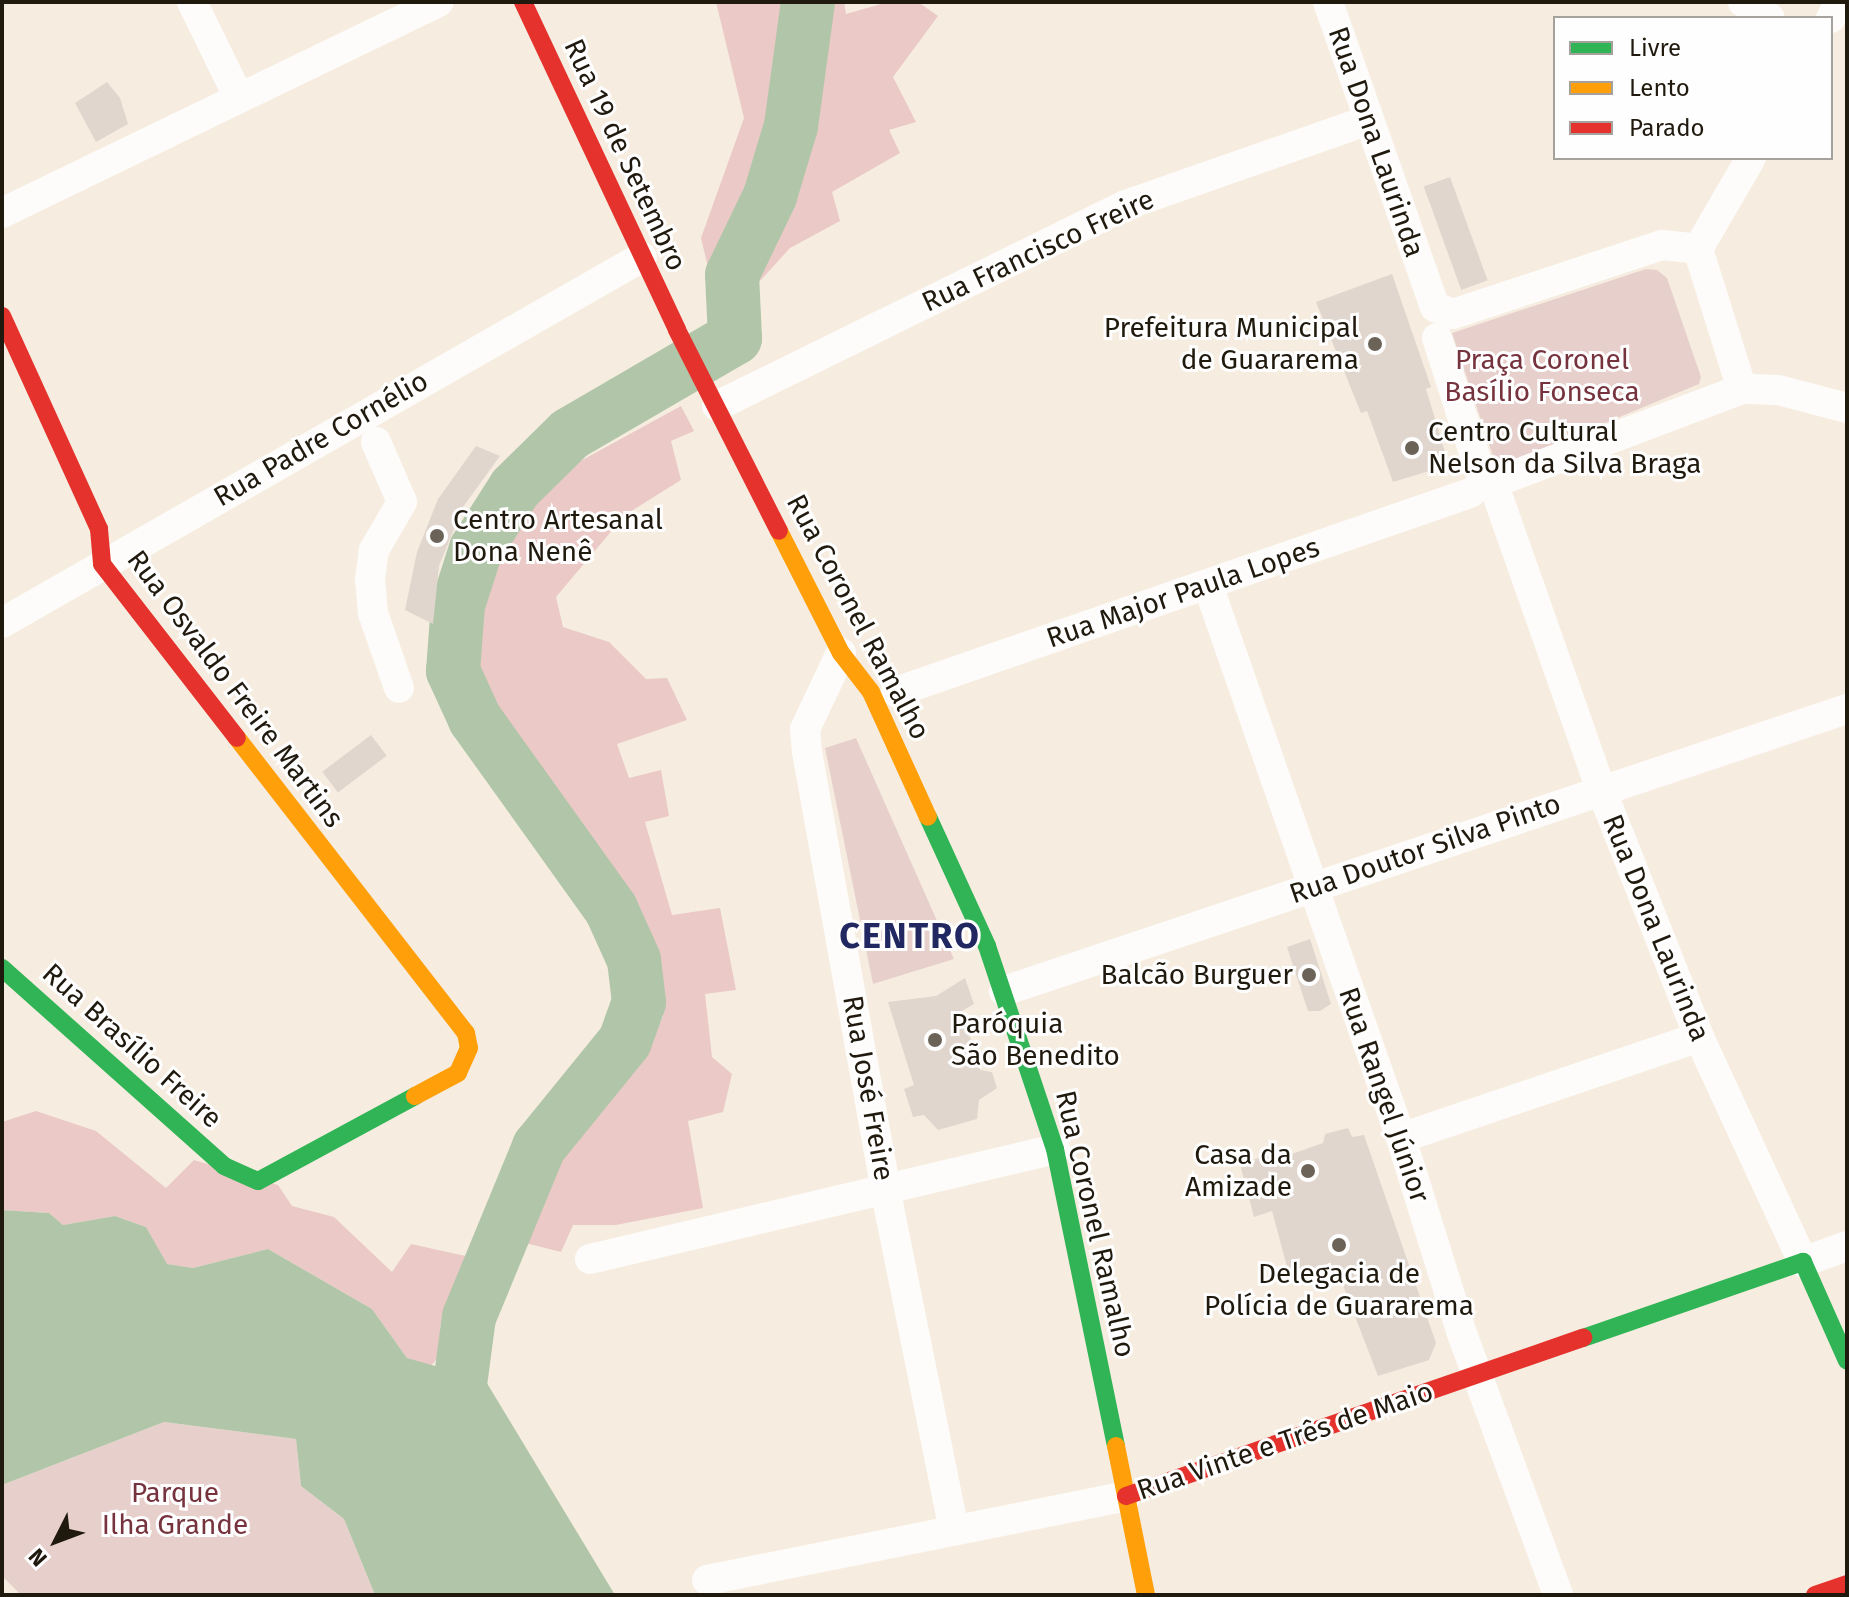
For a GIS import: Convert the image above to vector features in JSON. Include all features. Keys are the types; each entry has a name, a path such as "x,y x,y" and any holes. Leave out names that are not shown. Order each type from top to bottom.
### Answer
{"main road":[{"name":"Rua 19 de Setembro","path":"523,2 677,330 712,396"},
{"name":"Rua Osvaldo Freire Martins","path":"2,316 99,529 102,564 458,1022 469,1048 458,1073 272,1176 258,1181 224,1166"},
{"name":"Rua Coronel Ramalho","path":"712,396 841,653 871,692 1004,991 1055,1149 1146,1595"},
{"name":"Rua Brasílio Freire","path":"2,968 224,1166"},
{"name":"Rua Dona Laurinda","path":"1803,1262 1847,1361"},
{"name":"Rua Vinte e Três de Maio","path":"1126,1496 1803,1262"},
{"path":"1815,1595 1847,1584"}],"street":[{"path":"192,2 239,98"},
{"path":"2,213 439,2"},
{"name":"Rua Dona Laurinda","path":"1328,2 1435,307 1453,314 1662,245 1698,249"},
{"path":"1743,2 1767,16"},
{"name":"Rua Francisco Freire","path":"712,396 1126,205 1369,120"},
{"path":"1750,160 1698,249 1742,389 1778,390 1847,408"},
{"name":"Rua Padre Cornélio","path":"2,623 642,257"},
{"name":"Rua Dona Laurinda","path":"1437,338 1482,484 1699,1037 1803,1262"},
{"name":"Rua Major Paula Lopes","path":"896,692 1742,389"},
{"path":"376,442 402,502 374,550 370,579 373,613 399,688"},
{"name":"Rua Rangel Júnior","path":"1211,594 1401,1138 1477,1376 1558,1595"},
{"name":"Rua José Freire","path":"841,653 805,729 885,1185 954,1529"},
{"name":"Rua Doutor Silva Pinto","path":"1004,991 1847,709"},
{"path":"1401,1138 1699,1037"},
{"path":"590,1259 885,1185 1055,1149"},
{"name":"Rua Vinte e Três de Maio","path":"1803,1262 1847,1246"},
{"name":"Rua Vinte e Três de Maio","path":"707,1580 1126,1496"}],"green space":[{"name":"Praça Coronel Basílio Fonseca","path":"1646,269 1657,270 1667,278 1701,377 1699,384 1497,468 1452,333"},
{"path":"856,738 954,959 873,984 825,748"},
{"name":"Parque Ilha Grande","path":"164,1422 296,1439 301,1486 344,1519 375,1595 21,1595 2,1576 2,1485"}],"shaded area":[{"path":"716,2 844,2 846,14 888,2 918,2 938,16 893,77 916,122 889,130 900,153 832,192 840,221 790,248 750,292 724,265 708,267 701,238 744,118"},
{"path":"681,406 694,431 671,441 681,480 625,515 556,597 563,627 609,642 646,679 667,678 687,720 617,744 629,778 661,770 669,816 645,822 672,915 720,908 736,990 705,994 712,1057 732,1074 723,1112 688,1121 703,1208 616,1225 573,1225 561,1252 525,1243 564,1153 646,1056 663,1016 653,956 611,871 545,790 480,693 472,621 495,552 531,504 575,464"},
{"path":"36,1111 96,1131 166,1188 194,1160 278,1185 292,1206 334,1217 392,1272 411,1244 470,1257 462,1295 440,1326 445,1349 430,1367 407,1358 372,1309 268,1249 193,1268 166,1264 146,1227 115,1216 63,1225 49,1213 2,1210 2,1122"},
{"path":"2,1210 49,1213 63,1225 115,1216 146,1227 167,1264 193,1268 268,1249 372,1309 407,1358 485,1380 615,1595 375,1595 344,1519 301,1486 296,1439 164,1422 2,1485"}],"building":[{"path":"107,82 120,98 128,124 96,142 75,103"},
{"path":"1450,177 1488,280 1461,290 1424,187"},
{"name":"Prefeitura Municipal de Guararema","path":"1392,274 1431,387 1426,389 1449,465 1393,482 1367,411 1361,413 1316,302"},
{"name":"Centro Artesanal Dona Nenê","path":"476,446 500,456 463,507 439,566 433,624 405,610 417,552 438,499"},
{"path":"371,735 387,756 338,792 322,772"},
{"name":"Balcão Burguer","path":"1310,939 1331,1004 1320,1011 1308,1011 1287,947"},
{"name":"Paróquia São Benedito","path":"965,978 974,1004 962,1011 980,1070 992,1072 997,1088 979,1100 977,1119 938,1130 924,1115 913,1117 904,1089 914,1085 888,1002 936,996"},
{"path":"1348,1128 1352,1137 1364,1135 1436,1343 1429,1360 1378,1376 1339,1275 1319,1281 1312,1268 1289,1274 1272,1211 1254,1217 1240,1164 1268,1155 1272,1161 1323,1143 1325,1134"}],"waterway":[{"path":"488,1595 457,1407 469,1317 539,1147 625,1041 639,1002 634,960 611,909 475,719 453,671 458,605 476,549 515,488 570,434 735,338 732,275 770,196 791,126 808,2"}],"traffic: fast":[{"path":"928,817 987,946 1055,1149 1116,1446"},
{"path":"2,968 224,1166 258,1181 415,1096"},
{"path":"1583,1338 1803,1262 1847,1361"}],"traffic: slow":[{"path":"779,531 841,653 871,692 928,817"},
{"path":"237,738 466,1033 469,1048 458,1073 415,1096"},
{"path":"1116,1446 1146,1595"}],"traffic: jam":[{"path":"523,2 677,330 779,531"},
{"path":"2,316 99,529 102,564 237,738"},
{"path":"1126,1496 1583,1338"},
{"path":"1815,1595 1847,1584"}],"place":[{"name":"Prefeitura Municipal de Guararema","path":"1375,344"},
{"name":"Centro Cultural Nelson da Silva Braga","path":"1412,448"},
{"name":"Centro Artesanal Dona Nenê","path":"437,536"},
{"name":"Balcão Burguer","path":"1309,975"},
{"name":"Paróquia São Benedito","path":"935,1040"},
{"name":"Casa da Amizade","path":"1308,1171"},
{"name":"Delegacia de Polícia de Guararema","path":"1339,1245"}],"district":[{"name":"CENTRO","path":"910,937"}]}
